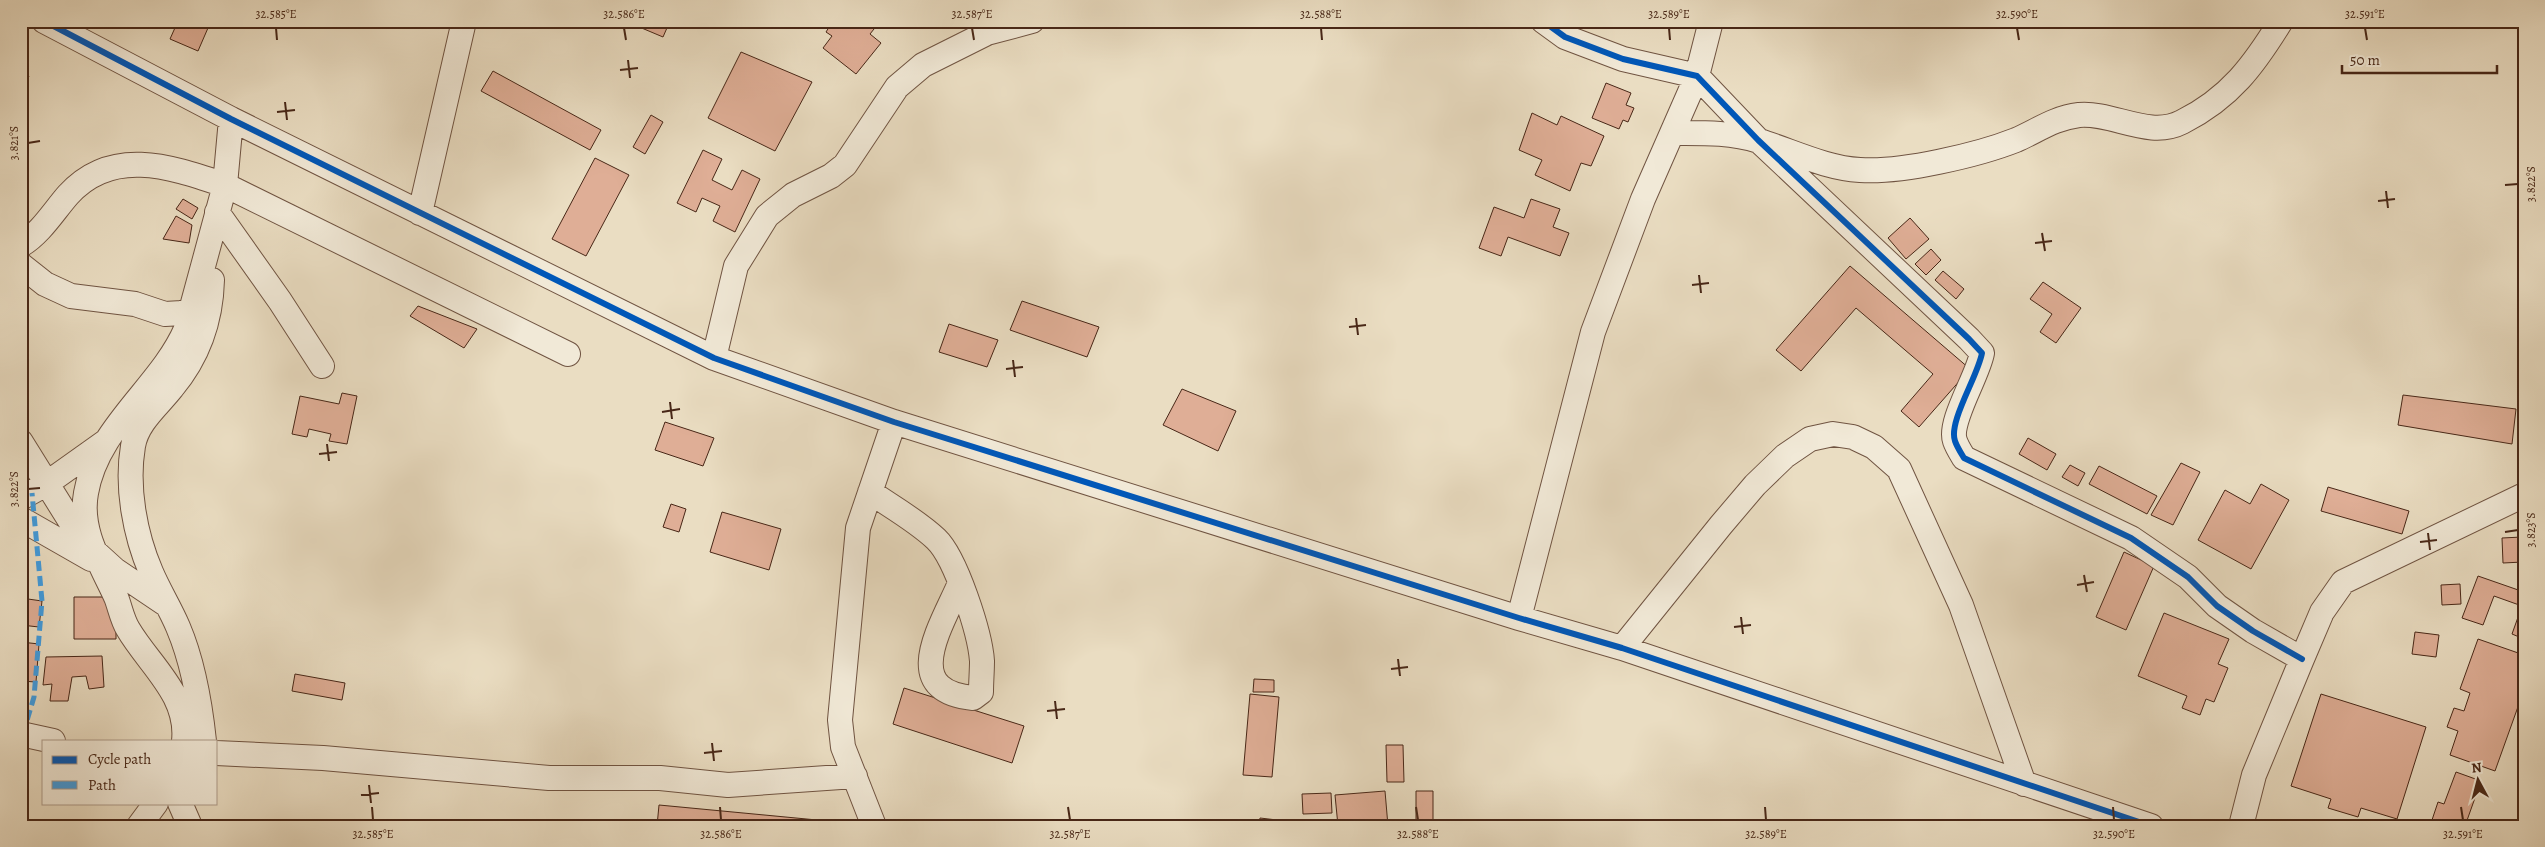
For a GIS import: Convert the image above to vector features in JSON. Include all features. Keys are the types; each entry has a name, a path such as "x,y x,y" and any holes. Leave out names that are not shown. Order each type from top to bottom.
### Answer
{"street":[{"path":"44,21 231,119 714,358 894,422 1519,618 1622,648 2151,826"},
{"path":"420,213 464,21"},
{"path":"714,358 736,266 767,216 793,195 831,176 845,165 897,87 923,65 987,33 1032,21"},
{"path":"1543,21 1565,37 1623,59 1697,76 1758,140 1982,353 1980,366 1957,418 1954,439 1964,458 2131,538 2188,576 2217,606 2253,631 2302,659"},
{"path":"1519,618 1593,332 1642,199 1673,134 1697,76 1711,21"},
{"path":"1673,134 1717,132 1758,140 1822,163 1860,170 1892,169 1980,151 2017,140 2038,127 2057,120 2079,115 2107,116 2135,125 2158,128 2180,124 2208,107 2235,86 2261,53 2281,21"},
{"path":"184,740 184,717 177,698 126,628 116,597 97,559 86,520 86,492 92,470 110,438 131,407 177,349 193,308 214,221 225,185 231,119"},
{"path":"21,245 41,227 72,191 102,169 117,165 134,164 190,173 225,185 568,354"},
{"path":"214,221 280,301 322,366"},
{"path":"204,740 193,676 178,627 151,571 138,535 132,472 133,445 140,427 173,387 192,360 206,329 212,297 214,221"},
{"path":"21,265 45,284 70,296 126,302 165,314 182,313 193,308"},
{"path":"874,826 843,747 840,720 858,528 894,422"},
{"path":"1622,648 1721,525 1755,485 1785,456 1810,439 1833,434 1853,437 1874,446 1899,469 1961,605 2024,784"},
{"path":"21,498 46,484 110,438"},
{"path":"21,442 82,540 97,559"},
{"path":"870,492 937,540 954,565 960,583"},
{"path":"2242,826 2254,775 2302,659 2322,612 2343,582 2524,495"},
{"path":"21,519 97,559 167,605"},
{"path":"21,734 48,740"},
{"path":"218,753 323,758 549,778 660,778 728,785 855,776"},
{"path":"139,826 155,804"},
{"path":"180,804 190,826"}],"building":[{"path":"178,21 211,21 198,51 170,39"},
{"path":"625,21 670,21 663,37"},
{"path":"833,21 840,21 848,27 853,21 864,21 874,29 870,34 881,43 856,74 823,48 832,36 826,32"},
{"path":"741,52 812,82 775,151 708,118"},
{"path":"493,71 601,130 590,150 481,91"},
{"path":"21,73 29,76 21,93"},
{"path":"1606,83 1631,93 1626,105 1634,108 1628,122 1623,120 1619,129 1592,118"},
{"path":"1532,113 1557,125 1561,116 1604,136 1591,166 1581,163 1570,191 1535,175 1542,160 1519,150"},
{"path":"651,115 663,122 645,154 633,147"},
{"path":"703,150 722,159 712,180 732,190 742,170 760,179 735,232 713,221 720,206 702,198 696,212 677,203"},
{"path":"595,158 629,175 586,256 552,239"},
{"path":"183,199 198,208 192,219 176,209"},
{"path":"1531,199 1560,209 1553,227 1569,233 1560,256 1508,237 1501,256 1479,248 1494,207 1524,218"},
{"path":"176,216 192,225 189,243 163,239"},
{"path":"1910,218 1929,239 1906,259 1888,238"},
{"path":"1931,249 1941,260 1926,275 1915,264"},
{"path":"1850,266 1970,369 1919,427 1901,411 1933,374 1856,308 1801,371 1776,350"},
{"path":"1943,271 1964,289 1956,299 1935,280"},
{"path":"2043,282 2081,308 2056,343 2040,332 2052,314 2030,299"},
{"path":"1022,301 1099,327 1087,357 1010,330"},
{"path":"418,306 477,329 464,348 410,316"},
{"path":"949,324 998,340 987,367 939,352"},
{"path":"1182,389 1236,411 1218,451 1163,425"},
{"path":"342,393 357,396 347,444 329,441 331,434 309,429 307,437 292,434 300,396 339,404"},
{"path":"2403,395 2516,409 2512,444 2398,425"},
{"path":"665,422 714,438 703,466 655,450"},
{"path":"2028,438 2056,454 2047,470 2019,454"},
{"path":"2181,463 2200,472 2173,525 2151,515"},
{"path":"2070,465 2085,473 2078,486 2062,477"},
{"path":"2099,466 2157,496 2147,514 2089,484"},
{"path":"2261,484 2289,500 2251,569 2198,540 2225,490 2250,504"},
{"path":"2328,487 2409,511 2402,534 2321,511"},
{"path":"671,504 686,509 679,532 663,527"},
{"path":"722,512 781,529 769,570 710,552"},
{"path":"2522,537 2523,562 2503,563 2502,538"},
{"path":"2124,552 2154,566 2126,630 2096,617"},
{"path":"2478,576 2524,592 2524,639 2512,634 2522,606 2494,596 2483,625 2462,618"},
{"path":"2460,584 2461,604 2442,605 2441,585"},
{"path":"74,597 116,597 116,639 74,639"},
{"path":"21,598 42,601 39,627 21,625"},
{"path":"2164,613 2229,639 2218,664 2228,668 2214,702 2206,699 2200,715 2182,708 2187,696 2138,676"},
{"path":"2415,632 2439,635 2436,657 2412,654"},
{"path":"2478,639 2524,655 2524,690 2495,771 2450,755 2458,731 2447,727 2454,708 2464,711 2470,693 2460,689"},
{"path":"21,642 39,644 36,682 21,681"},
{"path":"102,656 104,687 89,689 86,676 72,677 68,701 50,701 52,684 43,685 46,657"},
{"path":"295,674 345,683 342,700 292,691"},
{"path":"1254,679 1274,680 1274,692 1253,692"},
{"path":"904,688 1024,726 1012,763 893,724"},
{"path":"1250,694 1279,697 1272,777 1243,775"},
{"path":"2321,694 2426,727 2397,819 2361,808 2358,817 2328,808 2331,799 2291,786"},
{"path":"1386,745 1403,745 1404,782 1387,782"},
{"path":"2456,772 2481,781 2465,826 2441,826 2431,823 2438,802 2444,804"},
{"path":"1385,791 1388,826 1338,826 1335,795"},
{"path":"1416,791 1433,791 1433,826 1416,826"},
{"path":"1331,793 1332,813 1303,814 1302,794"},
{"path":"659,805 838,822 837,826 657,826"},
{"path":"1260,818 1277,820 1276,826 1259,826"}],"marked path":[{"path":"23,734 34,697 42,601 32,493"}],"cycle path":[{"path":"44,21 231,119 714,358 894,422 1519,618 1622,648 2151,826"},
{"path":"1543,21 1565,37 1623,59 1697,76 1758,140 1969,339 1982,353 1959,411 1954,433 1955,441 1964,458 2131,538 2188,577 2217,606 2253,631 2302,659"}]}
